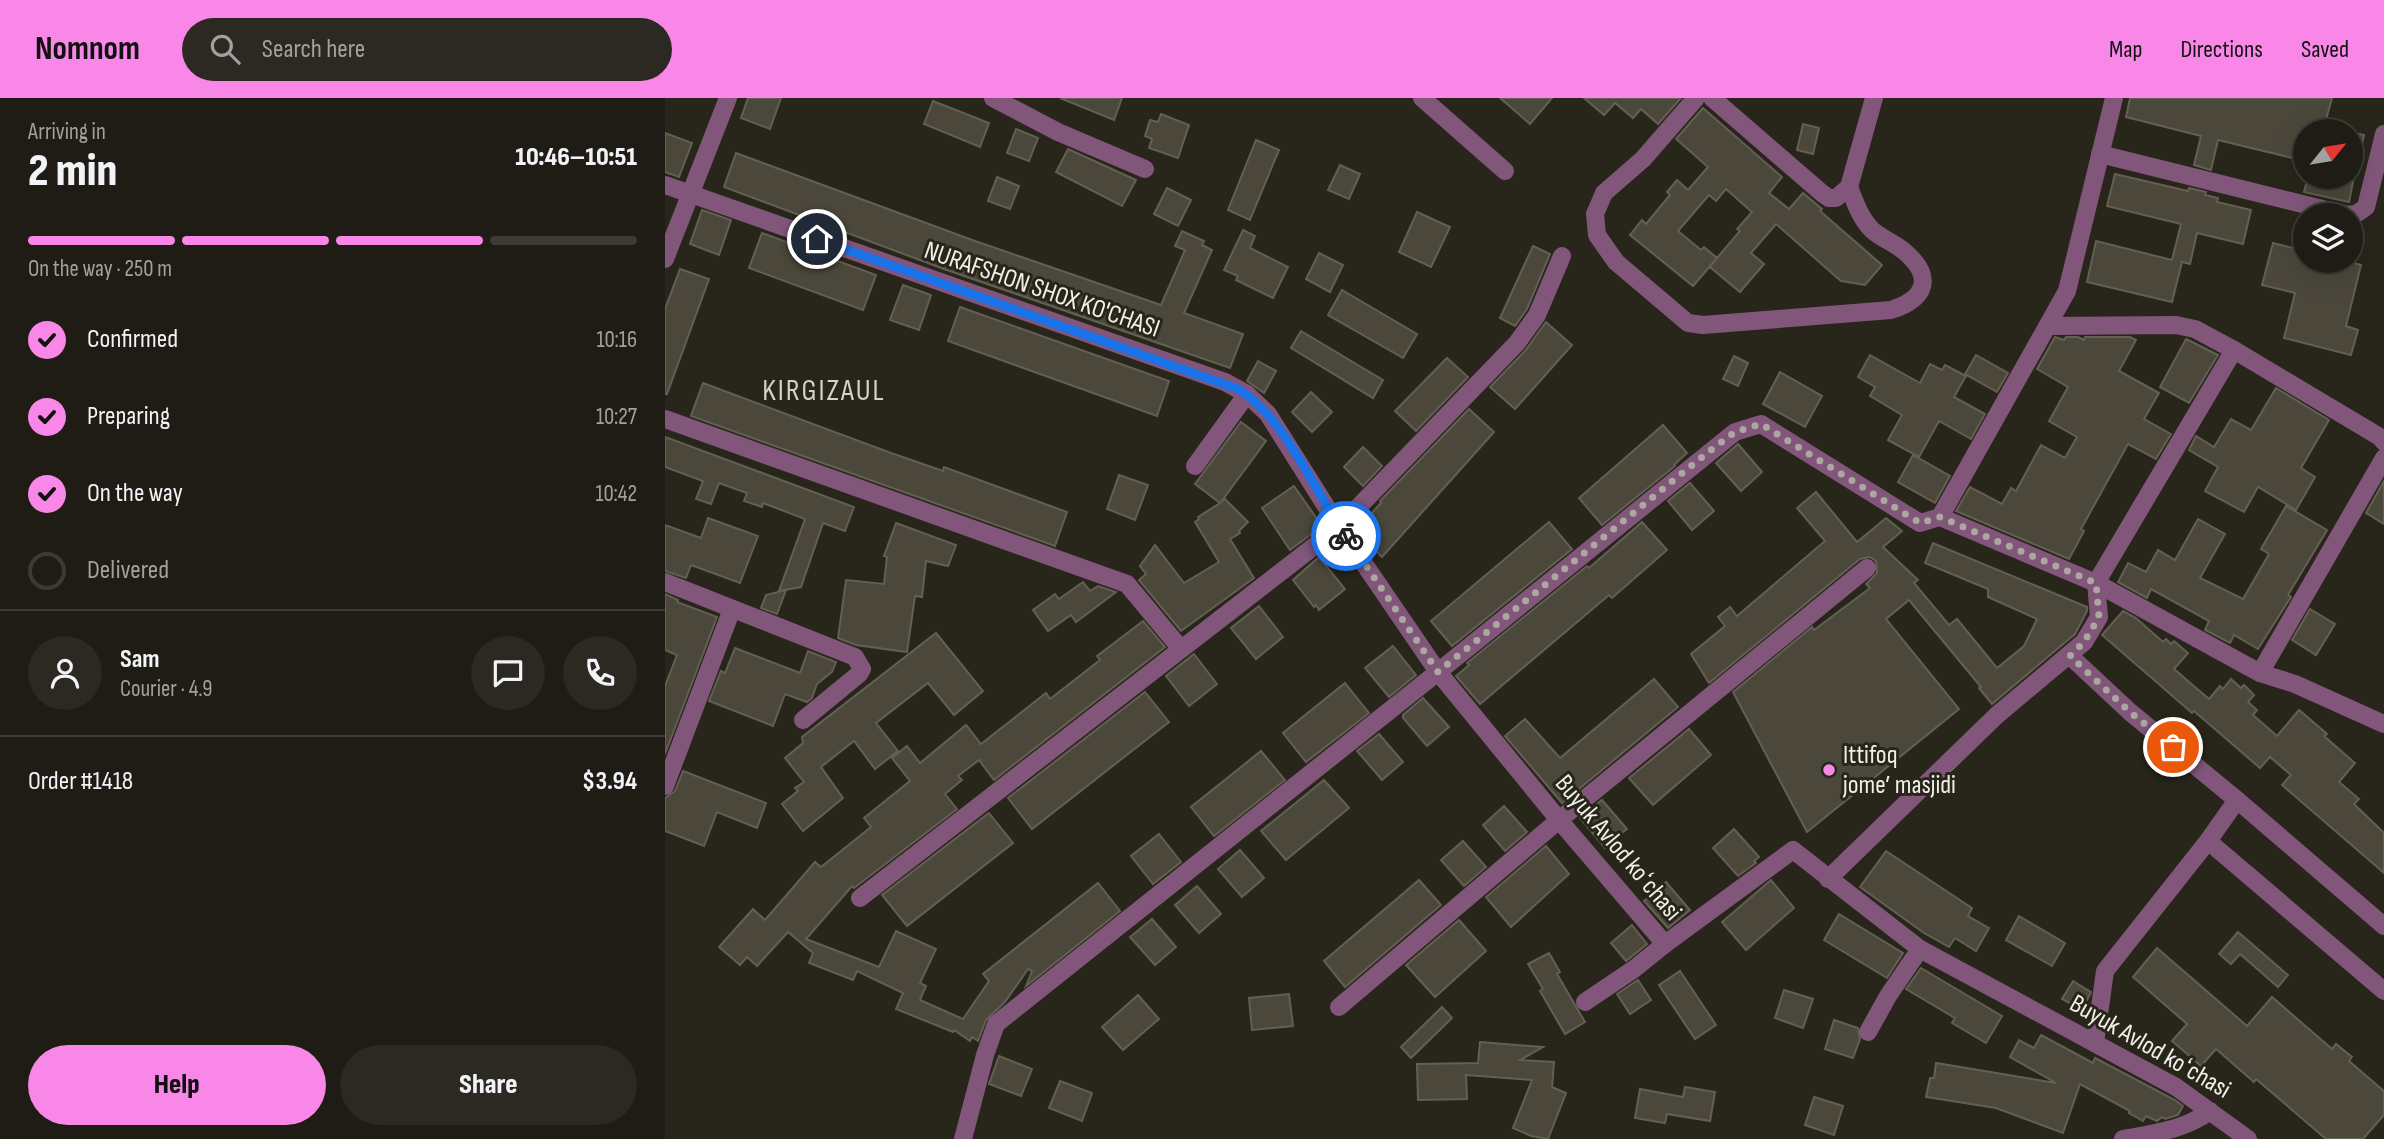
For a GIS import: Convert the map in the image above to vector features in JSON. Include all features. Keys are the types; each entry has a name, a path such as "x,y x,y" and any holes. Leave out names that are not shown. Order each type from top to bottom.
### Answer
{"street":[{"path":"665,259 728,98"},
{"path":"993,98 1058,132 1145,169"},
{"path":"1422,98 1506,171"},
{"path":"1696,98 1643,159 1604,193 1595,214 1597,235 1616,262 1688,323 1703,325 1891,310 1907,305 1919,297 1923,284 1919,265 1903,250 1873,231 1860,214 1849,187"},
{"path":"1712,98 1829,198 1836,198 1849,187 1874,98"},
{"path":"1940,517 2067,291 2114,98"},
{"path":"2100,154 2347,215 2356,214 2366,207 2384,134"},
{"name":"NURAFSHON SHOX KO'CHASI","path":"665,185 1212,378 1247,394 1276,425 1339,527"},
{"path":"860,898 1339,527 1517,343 1537,315 1562,256"},
{"path":"2049,326 2176,325 2195,329 2380,437 2384,442"},
{"path":"1828,879 1997,715 2084,642 2099,617 2096,583 2234,350"},
{"path":"1195,466 1247,394"},
{"path":"665,419 1127,584 1181,649"},
{"path":"963,1139 996,1024 1735,432 1761,424 1920,523 1940,517 2096,583 2260,673 2295,684 2384,724"},
{"path":"2260,673 2384,458"},
{"name":"Buyuk Avlod koʻchasi","path":"1339,527 1438,672 1665,944 1793,850 1920,948 2176,1087 2248,1139"},
{"path":"1339,1007 1559,820 1867,568"},
{"path":"665,582 855,657 862,669 859,674 803,720"},
{"path":"665,786 732,609"},
{"path":"2070,656 2130,712 2384,926"},
{"path":"2095,1043 2105,971 2237,800"},
{"path":"2208,841 2384,991"},
{"path":"1585,1002 1665,944"},
{"path":"1868,1032 1920,948"},
{"path":"2123,1139 2170,1131 2195,1122 2210,1111"}],"building":[{"path":"748,98 781,98 770,129 741,118"},
{"path":"1060,98 1122,98 1114,120"},
{"path":"1500,98 1552,98 1530,124"},
{"path":"1584,98 1681,98 1658,124 1641,109 1633,118 1615,103 1604,115"},
{"path":"2130,98 2332,98 2326,119 2293,119 2293,158 2218,140 2211,170 2194,165 2201,136 2126,117"},
{"path":"933,101 989,123 980,147 924,124"},
{"path":"1703,108 1782,177 1769,193 1789,209 1803,193 1882,265 1865,285 1841,281 1776,224 1751,253 1764,264 1740,292 1710,267 1717,258 1693,286 1630,235 1642,220 1646,224 1670,195 1667,192 1677,180 1688,190 1708,167 1676,139","holes":["1726,189 1752,212 1717,258 1704,247 1701,250 1678,231 1709,195 1716,201"]},
{"path":"1161,114 1189,125 1178,158 1149,148 1152,139 1145,136 1150,120 1158,122"},
{"path":"1803,124 1819,128 1813,154 1797,150"},
{"path":"1016,129 1038,138 1029,161 1007,153"},
{"path":"665,133 692,143 679,177 665,172"},
{"path":"1256,140 1279,150 1250,220 1228,210"},
{"path":"1068,149 1136,180 1122,206 1056,172"},
{"path":"736,153 975,241 1161,305 1185,250 1175,246 1182,231 1204,241 1202,245 1212,250 1184,313 1243,334 1230,368 944,269 724,187"},
{"path":"1340,165 1360,174 1349,199 1328,190"},
{"path":"2115,174 2188,191 2189,188 2206,192 2205,195 2218,198 2217,202 2251,210 2243,244 2197,233 2190,264 2182,262 2172,302 2087,282 2096,241 2172,260 2181,224 2107,206"},
{"path":"997,177 1019,186 1010,209 988,201"},
{"path":"1167,188 1191,200 1178,226 1154,214"},
{"path":"2305,189 2352,189 2349,202 2304,192"},
{"path":"702,210 731,220 719,255 690,244"},
{"path":"1417,212 1450,227 1431,267 1399,252"},
{"path":"1243,230 1255,236 1250,248 1288,267 1273,298 1236,280 1238,276 1224,270"},
{"path":"762,233 876,275 863,310 749,268"},
{"path":"2273,243 2293,248 2293,273 2359,273 2346,326 2358,330 2351,355 2284,338 2295,293 2262,285"},
{"path":"1533,246 1550,254 1527,309 1515,326 1500,318"},
{"path":"1319,253 1343,265 1330,292 1306,279"},
{"path":"680,269 709,279 665,394 665,309"},
{"path":"903,285 931,295 919,330 890,320"},
{"path":"1342,290 1417,334 1403,358 1328,315"},
{"path":"960,307 1169,381 1157,416 948,341"},
{"path":"1546,322 1572,345 1515,409 1490,387 1525,351"},
{"path":"1301,331 1383,380 1373,398 1291,348"},
{"path":"2055,337 2064,340 2066,337 2078,337 2084,340 2085,337 2130,337 2136,340 2119,371 2159,393 2144,419 2171,434 2156,459 2128,444 2081,529 2084,531 2069,559 1956,511 1970,487 2002,504 2011,488 2016,491 2041,445 2065,458 2077,437 2049,421 2068,387 2037,369"},
{"path":"2186,339 2218,355 2189,403 2160,387"},
{"path":"1870,355 1920,383 1930,364 1942,370 1945,365 1966,376 1954,397 1985,414 1971,439 1939,421 1919,457 1888,440 1902,415 1870,396 1875,387 1858,377"},
{"path":"1976,355 2008,373 1997,392 1965,374"},
{"path":"1734,356 1748,363 1738,386 1723,379"},
{"path":"1447,358 1468,377 1416,431 1395,411"},
{"path":"1258,361 1276,371 1264,393 1247,381"},
{"path":"1780,372 1822,396 1805,427 1763,404"},
{"path":"703,383 891,453 943,471 944,467 1067,512 1055,546 691,416"},
{"path":"2276,388 2329,420 2301,468 2315,477 2296,510 2258,487 2244,512 2205,491 2218,467 2189,450 2196,436 2214,447 2231,419 2251,430"},
{"path":"1311,392 1332,412 1312,432 1292,412"},
{"path":"1469,409 1494,432 1382,557 1355,531 1380,501"},
{"path":"1241,422 1266,441 1221,502 1225,499 1248,522 1240,533 1230,539 1254,578 1181,631 1139,580 1146,574 1140,566 1155,545 1184,583 1219,562 1195,522 1198,517 1220,503 1195,484"},
{"path":"1663,425 1687,453 1675,466 1602,525 1579,498"},
{"path":"665,437 854,507 845,531 823,523 801,587 779,591 805,519 763,503 762,507 744,501 747,493 719,483 711,504 696,499 703,481 665,467"},
{"path":"1738,444 1762,472 1741,491 1716,463"},
{"path":"1363,447 1382,466 1363,486 1344,467"},
{"path":"1913,455 1950,476 1935,503 1898,482"},
{"path":"1119,475 1148,485 1135,520 1107,509"},
{"path":"2384,481 2384,524 2366,513"},
{"path":"1690,483 1714,511 1692,530 1668,501"},
{"path":"1294,486 1322,526 1290,550 1262,508"},
{"path":"1816,492 1857,542 1886,518 1902,531 1883,547 1918,580 1914,583 1949,625 1957,619 1997,668 2024,646 2037,619 1988,597 1988,589 1925,563 1933,543 2087,607 2087,611 2075,634 1992,704 1909,600 1886,619 1959,709 1807,832 1733,692 1812,627 1814,630 1870,588 1866,584 1877,573 1876,561 1870,557 1860,559 1709,683 1691,654 1725,626 1718,617 1730,607 1737,616 1825,541 1797,508"},
{"path":"2286,506 2327,530 2288,595 2291,597 2258,649 2234,635 2230,643 2205,630 2209,621 2151,589 2147,598 2118,582 2128,563 2146,572 2158,550 2175,560 2198,519 2225,534 2200,578 2243,599 2269,554 2261,549"},
{"path":"708,518 758,536 740,583 691,565 686,578 665,571 665,525 701,538"},
{"path":"1549,522 1572,549 1452,646 1431,621"},
{"path":"1642,522 1667,550 1612,598 1609,595 1480,704 1456,676 1469,665 1467,663 1587,566 1589,568"},
{"path":"896,523 956,545 948,566 926,561 922,597 915,596 907,652 856,645 838,638 846,580 884,584 887,557 884,556"},
{"path":"1319,557 1345,589 1319,610 1293,580"},
{"path":"1083,582 1090,591 1098,586 1116,592 1076,622 1071,615 1048,631 1033,610 1055,594 1059,599"},
{"path":"786,590 777,614 761,608 766,595"},
{"path":"665,594 678,600 677,602 717,617 665,754 665,686 677,655 665,650"},
{"path":"1259,606 1283,637 1256,659 1231,628"},
{"path":"2310,609 2335,624 2316,655 2292,640"},
{"path":"2123,611 2136,618 2163,642 2166,639 2171,644 2174,641 2188,653 2174,669 2209,699 2220,686 2223,689 2231,679 2241,688 2244,685 2254,695 2248,702 2257,710 2253,715 2277,736 2299,710 2327,734 2324,736 2355,763 2339,782 2359,799 2354,804 2384,833 2384,873 2282,785 2291,775 2270,757 2260,768 2102,635"},
{"path":"1143,621 1165,647 994,780 979,760 958,776 962,780 945,794 957,809 854,888 852,886 806,939 879,967 896,931 936,949 920,983 926,986 920,1000 963,1019 989,981 983,974 1098,883 1120,911 1026,986 1032,971 1028,969 1005,1002 986,1020 978,1041 972,1037 970,1041 954,1030 953,1032 896,1009 903,993 857,971 853,980 809,963 813,953 788,932 757,966 747,957 740,965 719,947 753,909 765,920 815,862 821,867 871,827 864,818 910,781 892,758 907,746 920,763 966,725 981,744 1046,693 1050,699 1100,660 1097,656"},
{"path":"936,633 983,691 954,715 928,683 876,723 898,751 875,769 854,741 821,767 843,798 803,831 782,804 798,791 795,788 804,782 785,758 803,743 802,737"},
{"path":"1393,646 1416,675 1389,697 1365,668"},
{"path":"735,648 800,673 808,651 836,662 832,672 817,684 812,698 807,702 785,694 773,726 709,701 721,671 725,673"},
{"path":"1194,654 1217,684 1189,706 1166,676"},
{"path":"1654,679 1678,707 1562,803 1505,736 1525,719 1560,758"},
{"path":"1345,683 1369,713 1306,762 1283,733"},
{"path":"1145,692 1169,722 1032,829 1008,798"},
{"path":"1423,698 1449,727 1427,746 1403,718 1403,715"},
{"path":"1689,729 1711,755 1653,805 1629,778"},
{"path":"1379,734 1403,762 1382,780 1357,751"},
{"path":"1261,751 1285,780 1214,836 1191,807"},
{"path":"683,771 766,803 757,828 717,812 704,846 665,831 665,798 675,791"},
{"path":"1324,780 1349,808 1286,860 1261,831"},
{"path":"1602,800 1627,829 1605,848 1580,818"},
{"path":"1504,806 1527,832 1505,851 1483,825"},
{"path":"989,813 1013,843 907,926 882,895"},
{"path":"1734,829 1759,857 1754,861 1756,863 1738,876 1713,848"},
{"path":"1159,834 1181,862 1153,884 1131,856"},
{"path":"1463,841 1486,867 1464,886 1441,860"},
{"path":"1546,846 1569,874 1511,927 1486,897"},
{"path":"1240,850 1264,878 1242,897 1218,869"},
{"path":"1886,851 1972,908 1968,916 1989,928 1976,951 1955,938 1949,947 1924,933 1860,887"},
{"path":"1419,880 1441,905 1345,987 1324,961"},
{"path":"1771,880 1794,908 1746,950 1722,922"},
{"path":"1666,882 1690,910 1668,928 1644,901"},
{"path":"1197,886 1221,914 1199,933 1175,905"},
{"path":"1839,914 1903,953 1887,978 1824,940"},
{"path":"2019,916 2065,943 2052,966 2006,940"},
{"path":"1152,919 1176,947 1155,965 1130,937"},
{"path":"1459,920 1486,951 1435,997 1406,965"},
{"path":"1632,925 1647,944 1626,961 1611,943"},
{"path":"2238,932 2288,975 2278,987 2240,954 2231,964 2219,954"},
{"path":"2157,948 2247,1026 2272,997 2332,1049 2336,1044 2352,1057 2349,1061 2384,1091 2384,1115 2363,1139 2326,1139 2256,1079 2254,1082 2216,1049 2201,1066 2172,1041 2187,1024 2133,977"},
{"path":"1549,953 1560,972 1557,974 1585,1022 1565,1034 1528,964"},
{"path":"1921,968 2002,1016 1986,1043 1952,1023 1955,1018 1906,989"},
{"path":"1680,971 1716,1025 1695,1039 1659,985"},
{"path":"1638,980 1651,1000 1630,1014 1617,994"},
{"path":"2073,981 2091,992 2082,1010 2062,999"},
{"path":"1784,990 1813,999 1803,1028 1775,1018"},
{"path":"1289,994 1293,1026 1252,1030 1249,998"},
{"path":"1138,995 1159,1019 1123,1050 1102,1027"},
{"path":"1442,1007 1452,1018 1411,1058 1401,1047"},
{"path":"1834,1020 1858,1028 1860,1039 1853,1058 1825,1049"},
{"path":"2041,1035 2093,1063 2095,1058 2183,1106 2178,1115 2165,1119 2162,1117 2157,1121 2146,1116 2143,1121 2080,1084 2063,1133 1996,1108 1926,1097 1930,1078 1934,1078 1936,1063 2056,1083 2010,1057 2019,1040 2034,1048"},
{"path":"1480,1042 1543,1047 1520,1060 1554,1062 1552,1087 1566,1093 1548,1139 1531,1136 1513,1128 1532,1080 1466,1075 1467,1099 1418,1100 1417,1064 1478,1063"},
{"path":"999,1056 1032,1069 1021,1096 989,1084"},
{"path":"1060,1081 1092,1093 1082,1121 1049,1108"},
{"path":"1685,1087 1715,1092 1710,1121 1667,1114 1665,1123 1635,1118 1640,1089 1683,1097"},
{"path":"1814,1097 1843,1106 1834,1135 1805,1125"}],"way so far":[{"path":"1346,536 1438,672 1707,453 1735,432 1761,424 1920,523 1940,517 2096,583 2099,617 2084,642 2070,656 2130,712 2173,747"}],"place":[{"name":"Ittifoq jome’ masjidi","path":"1829,770"}],"district":[{"name":"KIRGIZAUL","path":"824,391"}],"route":[{"path":"817,239 1225,383 1247,394 1276,425 1346,536"}]}
